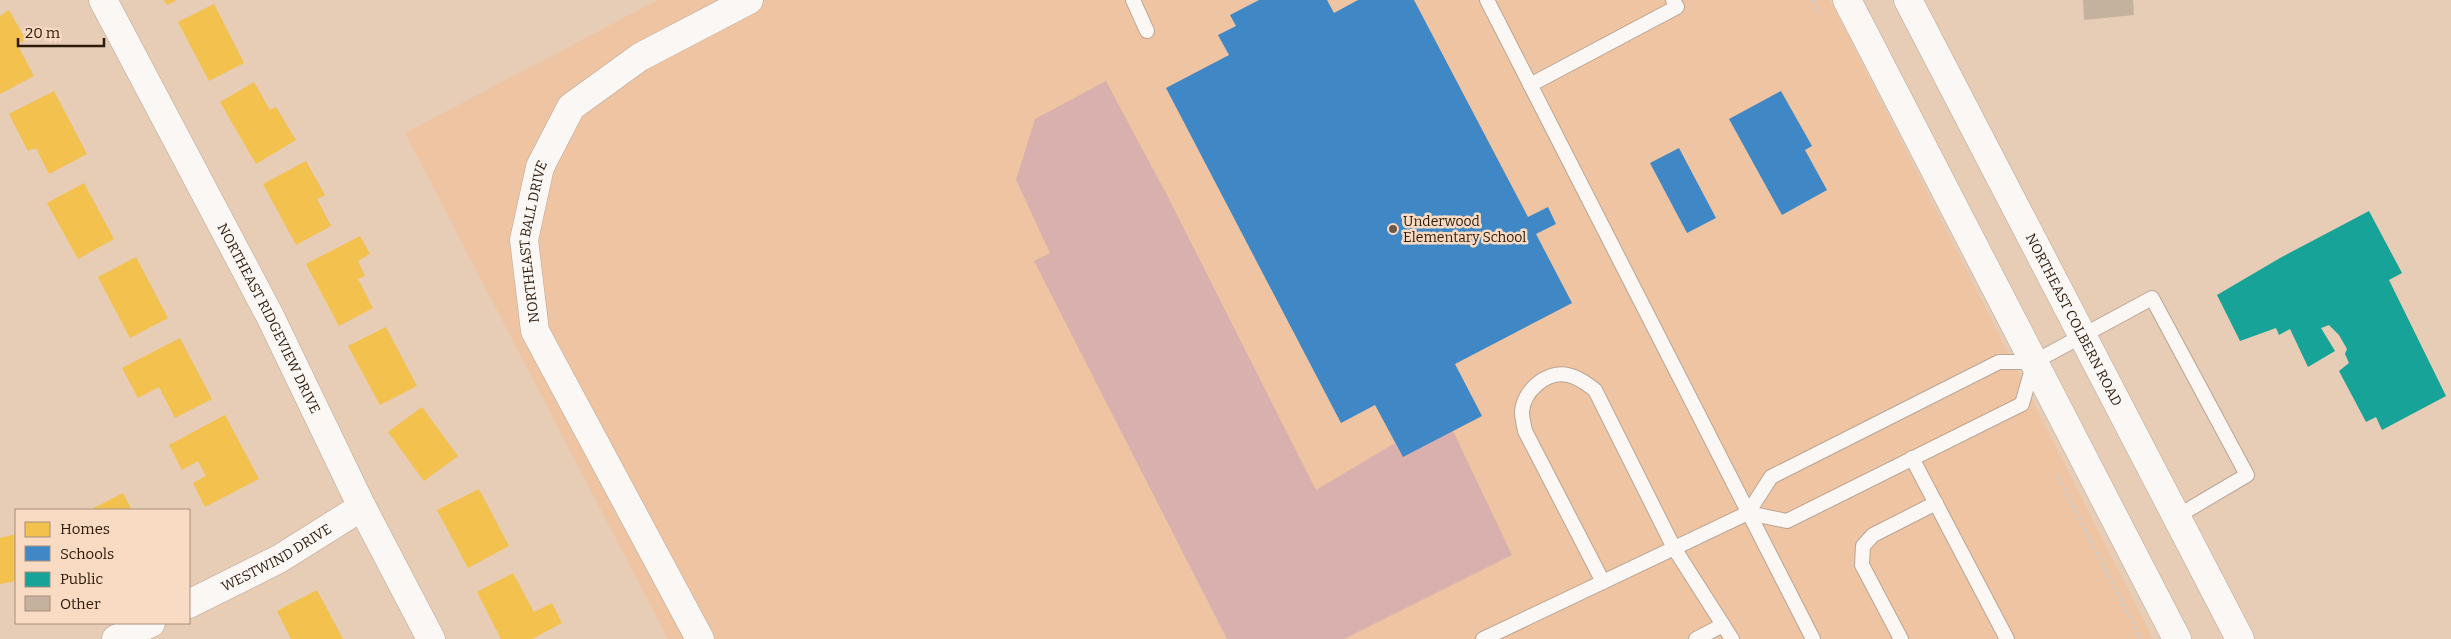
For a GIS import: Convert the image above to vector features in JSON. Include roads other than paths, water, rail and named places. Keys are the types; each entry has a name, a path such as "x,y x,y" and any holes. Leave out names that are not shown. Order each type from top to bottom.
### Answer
{"street":[{"name":"NORTHEAST RIDGEVIEW DRIVE","path":"102,0 270,316 362,507 431,639"},
{"name":"NORTHEAST BALL DRIVE","path":"700,639 535,331 524,240 540,168 572,107 640,58 749,0"},
{"path":"1847,0 2176,639"},
{"name":"NORTHEAST COLBERN ROAD","path":"1908,0 2240,639"},
{"name":"WESTWIND DRIVE","path":"190,604 280,559 362,507"},
{"path":"116,639 149,624"}],"lane":[{"path":"1133,0 1147,31"},
{"path":"1487,0 1813,639"},
{"path":"1530,85 1676,6 1673,0"},
{"path":"1482,639 1748,513 1770,477 1999,362 2034,362 2152,298 2247,475 2176,517"},
{"path":"1748,513 1787,521 2022,404 2034,362"},
{"path":"1603,582 1525,431 1522,411 1528,394 1540,381 1554,375 1568,374 1582,380 1595,390 1674,548 1732,639"},
{"path":"1912,458 2006,639"},
{"path":"1901,639 1862,565 1863,546 1873,535 1936,504"},
{"path":"1696,639 1724,625"}],"place":[{"name":"Underwood Elementary School","path":"1393,229"}]}
